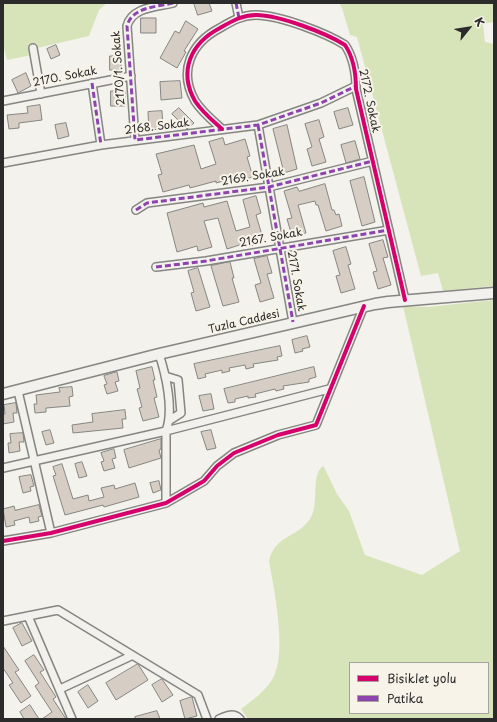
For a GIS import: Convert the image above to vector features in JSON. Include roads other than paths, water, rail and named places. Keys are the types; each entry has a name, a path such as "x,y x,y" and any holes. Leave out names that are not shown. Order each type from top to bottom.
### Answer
{"main road":[{"name":"Tuzla Caddesi","path":"3,394 159,354 364,306 405,300 494,293"}],"street":[{"name":"2170/1. Sokak","path":"135,140 131,76 126,39 129,19 136,12 173,3"},
{"path":"236,3 239,18"},
{"name":"2172. Sokak","path":"222,129 196,102 190,90 187,78 187,66 199,43 205,37 239,18 258,15 285,20 338,40 345,45 348,50 405,300"},
{"path":"33,48 41,94"},
{"name":"2170. Sokak","path":"3,101 131,76"},
{"path":"92,83 102,145"},
{"name":"2168. Sokak","path":"3,163 135,140 258,125 321,103 356,86"},
{"name":"2171. Sokak","path":"258,125 292,322"},
{"name":"2169. Sokak","path":"136,210 142,205 151,202 269,187 373,161"},
{"name":"2167. Sokak","path":"156,267 206,261 279,247 389,230"},
{"path":"3,541 51,533 166,503 204,481 218,466 234,453 278,435 316,425 329,389 364,306"},
{"path":"159,354 165,376 170,420 166,431 166,503"},
{"path":"165,376 178,380 181,413 170,420"},
{"path":"3,468 166,431 329,389"},
{"path":"18,391 51,533"},
{"path":"3,621 58,610 131,656 198,695 207,719"},
{"path":"28,616 72,719"},
{"path":"60,689 131,656"},
{"path":"219,719 229,715 237,716 240,719"}]}
